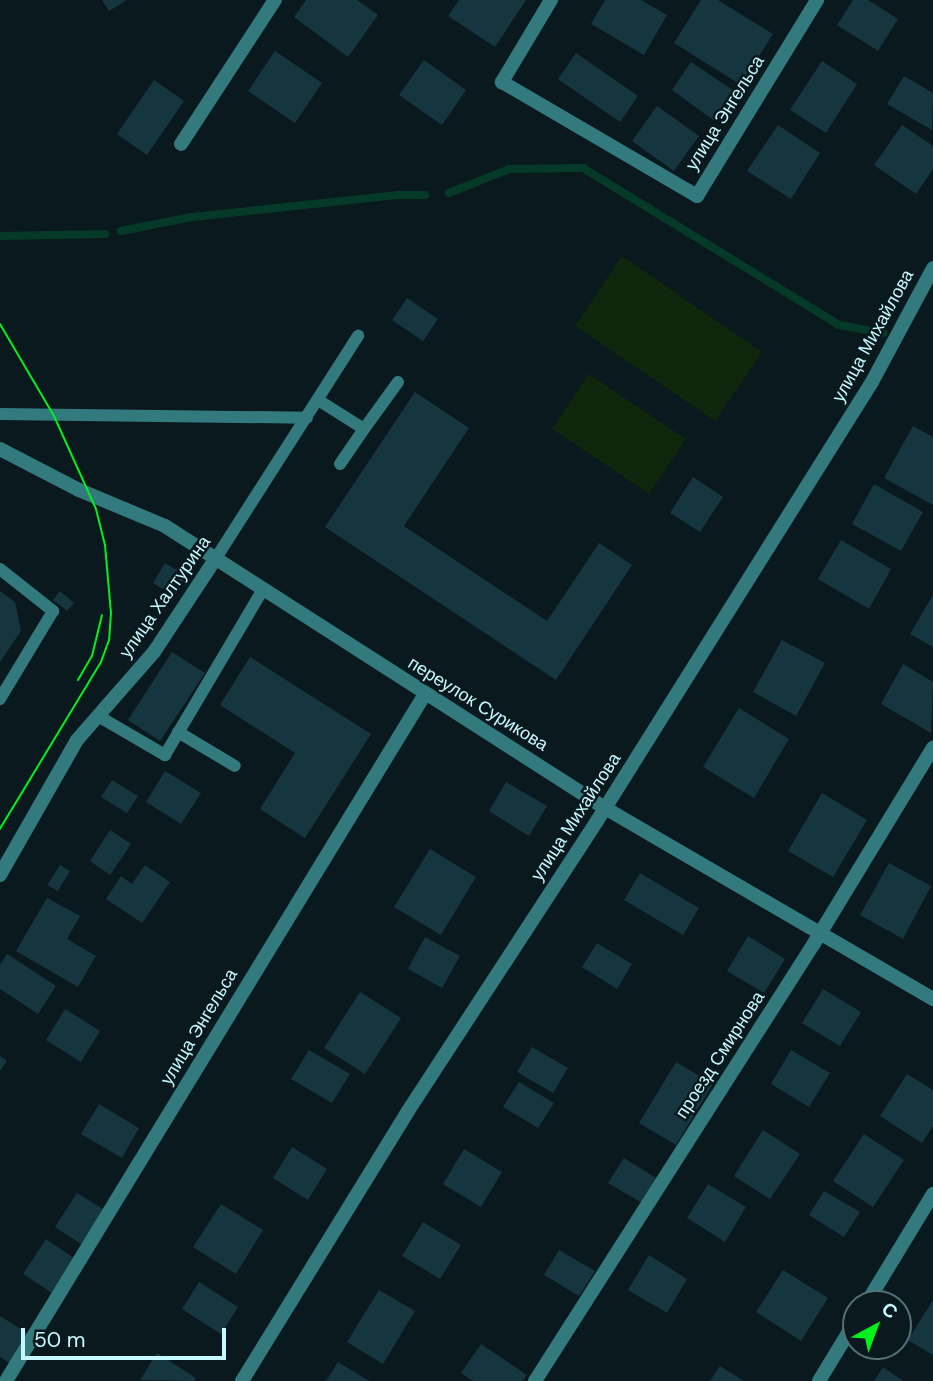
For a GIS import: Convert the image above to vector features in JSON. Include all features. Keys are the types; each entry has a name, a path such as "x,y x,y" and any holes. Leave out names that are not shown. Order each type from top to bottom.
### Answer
{"street":[{"path":"181,144 275,0"},
{"name":"улица Энгельса","path":"551,0 502,82 697,196 817,0"},
{"name":"улица Михайлова","path":"243,1381 408,1111 605,808 872,382 933,268"},
{"name":"переулок Сурикова","path":"0,449 79,490 165,526 605,808 933,999"},
{"name":"улица Халтурина","path":"0,875 77,740 154,652 216,558"},
{"name":"улица Энгельса","path":"6,1381 425,694"},
{"name":"проезд Смирнова","path":"535,1381 933,748"},
{"path":"875,1290 933,1194"},
{"path":"819,1381 842,1343"}],"lane":[{"name":"улица Халтурина","path":"216,558 358,337"},
{"path":"340,464 398,382"},
{"path":"318,400 364,429"},
{"path":"0,414 307,418"},
{"path":"0,569 53,611 0,699"},
{"path":"98,716 166,755 262,589"},
{"path":"178,732 235,766"}],"green space":[{"path":"622,256 762,352 715,421 575,326"},
{"path":"589,374 686,439 649,494 552,429"}],"building":[{"path":"102,0 127,0 109,11"},
{"path":"306,0 357,0 378,15 348,57 294,17"},
{"path":"459,0 526,0 495,47 448,16"},
{"path":"605,0 641,0 667,15 644,55 591,24"},
{"path":"701,0 718,0 773,34 741,85 674,43"},
{"path":"853,0 868,0 898,19 878,51 837,25"},
{"path":"275,51 322,83 295,123 248,91"},
{"path":"576,53 638,96 620,122 558,79"},
{"path":"424,60 466,90 442,125 399,95"},
{"path":"822,61 857,84 826,133 790,110"},
{"path":"691,62 737,93 716,122 672,90"},
{"path":"904,76 933,93 932,130 887,104"},
{"path":"154,80 184,101 147,155 117,134"},
{"path":"657,106 699,136 674,171 632,141"},
{"path":"778,125 820,153 791,199 747,171"},
{"path":"902,125 933,146 933,169 916,194 874,165"},
{"path":"407,298 438,319 423,341 392,320"},
{"path":"415,392 469,428 404,526 547,621 599,543 632,565 556,680 325,527"},
{"path":"913,426 933,437 933,505 884,478"},
{"path":"693,477 723,497 700,532 670,513"},
{"path":"874,484 923,512 901,551 852,524"},
{"path":"841,540 891,569 869,609 818,579"},
{"path":"165,563 186,576 174,596 153,583"},
{"path":"0,591 15,602 21,631 0,662"},
{"path":"60,591 74,603 67,611 53,600"},
{"path":"933,595 933,647 910,634"},
{"path":"782,640 825,663 796,716 753,692"},
{"path":"172,652 205,673 160,741 128,720"},
{"path":"250,657 371,734 305,838 260,809 295,753 220,705"},
{"path":"903,664 933,682 931,733 881,704"},
{"path":"739,708 789,739 754,798 703,767"},
{"path":"165,771 201,793 181,824 146,802"},
{"path":"112,780 138,796 127,813 101,797"},
{"path":"506,782 547,806 529,836 489,811"},
{"path":"822,793 867,820 833,877 788,851"},
{"path":"110,830 131,844 110,875 90,861"},
{"path":"430,849 476,877 441,935 394,907"},
{"path":"889,863 931,886 903,939 860,915"},
{"path":"60,865 70,871 58,891 47,885"},
{"path":"145,865 170,882 142,923 106,899 121,876 132,884"},
{"path":"640,873 699,908 683,935 624,900"},
{"path":"47,898 80,916 67,939 96,956 78,987 16,951"},
{"path":"748,936 785,959 764,993 727,971"},
{"path":"425,937 460,956 442,988 408,969"},
{"path":"597,943 632,964 617,989 582,967"},
{"path":"7,954 56,986 38,1014 0,989 0,965"},
{"path":"823,989 861,1012 840,1046 802,1023"},
{"path":"360,992 401,1018 365,1074 324,1048"},
{"path":"65,1009 100,1031 81,1062 46,1040"},
{"path":"532,1047 568,1068 553,1093 517,1072"},
{"path":"309,1050 350,1074 332,1103 291,1079"},
{"path":"791,1050 830,1073 809,1107 771,1084"},
{"path":"0,1056 7,1061 0,1071"},
{"path":"676,1062 713,1084 676,1145 639,1123"},
{"path":"907,1074 933,1090 933,1126 922,1143 880,1116"},
{"path":"519,1082 554,1103 538,1128 503,1107"},
{"path":"99,1104 139,1128 122,1158 81,1134"},
{"path":"763,1130 800,1154 770,1199 734,1176"},
{"path":"864,1134 904,1160 873,1207 833,1181"},
{"path":"292,1147 327,1169 308,1200 273,1178"},
{"path":"464,1149 502,1172 481,1207 443,1184"},
{"path":"624,1158 659,1180 644,1204 608,1183"},
{"path":"708,1184 746,1207 725,1242 687,1218"},
{"path":"824,1191 860,1212 844,1237 809,1215"},
{"path":"77,1193 106,1211 84,1246 55,1227"},
{"path":"221,1204 263,1230 236,1274 193,1247"},
{"path":"423,1222 461,1245 440,1279 402,1256"},
{"path":"46,1239 74,1258 52,1293 23,1274"},
{"path":"559,1250 595,1271 579,1296 544,1275"},
{"path":"649,1255 687,1279 667,1313 628,1290"},
{"path":"783,1270 828,1298 801,1341 756,1312"},
{"path":"199,1282 238,1307 221,1334 182,1309"},
{"path":"379,1290 415,1311 383,1364 347,1342"},
{"path":"933,1300 933,1355 912,1342 912,1334"},
{"path":"0,1316 29,1334 11,1364 0,1357"},
{"path":"481,1344 527,1375 523,1381 473,1381 461,1373"},
{"path":"157,1353 196,1378 194,1381 140,1380"},
{"path":"338,1362 369,1381 326,1381"},
{"path":"720,1366 744,1381 710,1381"},
{"path":"883,1367 903,1381 874,1381"}],"waterway":[{"path":"449,193 509,169 583,168 839,325 883,333"},
{"path":"121,231 192,217 397,195 425,195"},
{"path":"0,236 105,234"}],"tram line":[{"path":"0,324 54,416 96,509 105,545 111,613 109,640 101,662 0,829"},
{"path":"78,680 92,656 102,615"}]}
